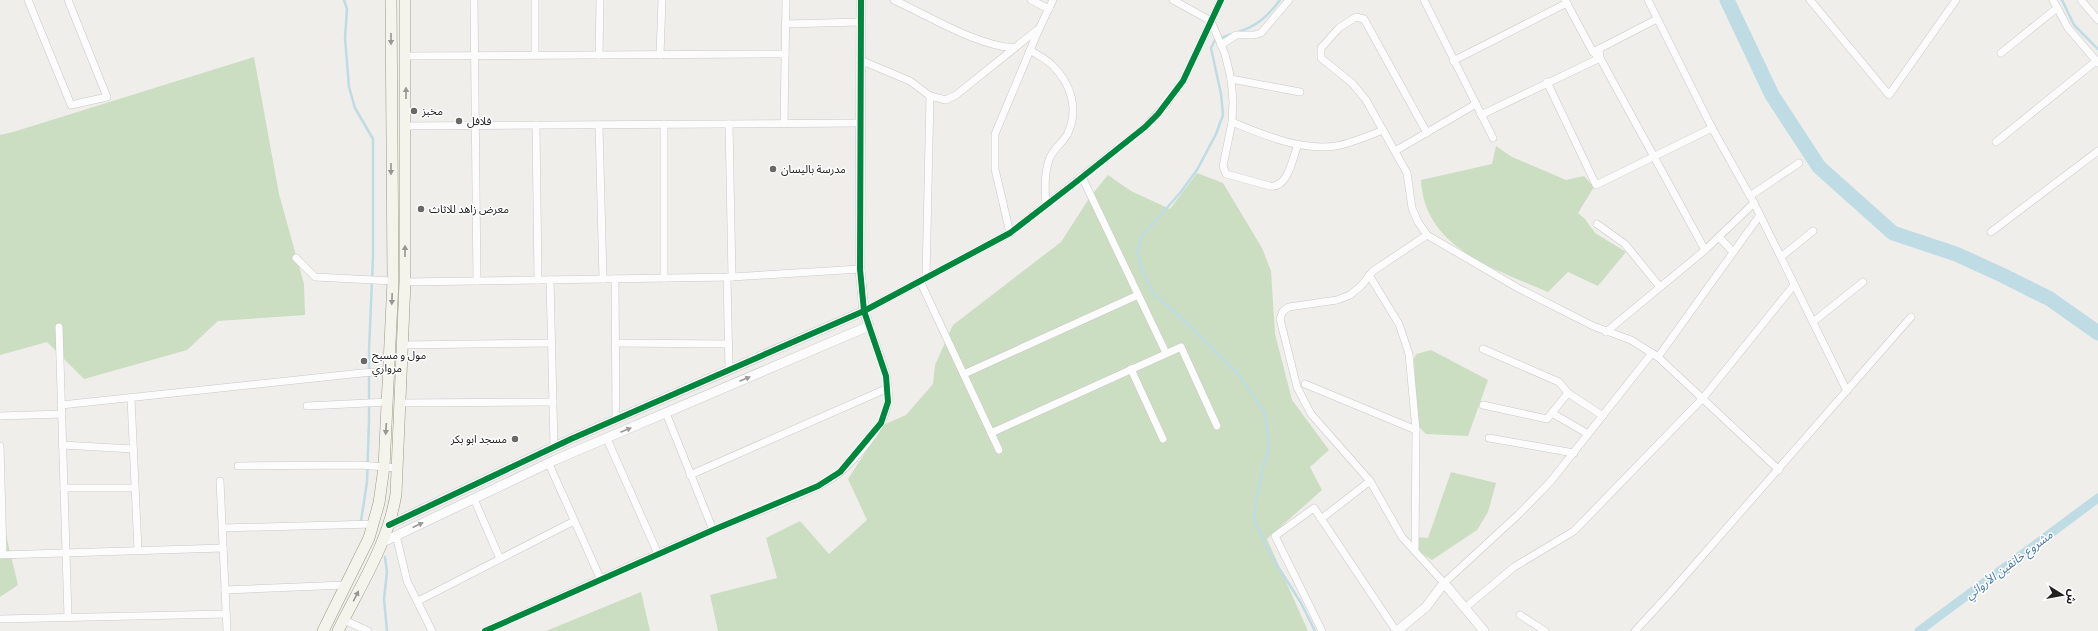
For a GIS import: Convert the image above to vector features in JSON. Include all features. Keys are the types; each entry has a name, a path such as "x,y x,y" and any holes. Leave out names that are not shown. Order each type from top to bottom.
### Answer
{"main road":[{"path":"323,631 364,548 374,524 382,402 390,371 387,280 392,219 392,0"},
{"path":"338,631 383,542 389,525 396,494 405,282 405,0"},
{"path":"392,219 405,218"}],"street":[{"path":"28,0 71,105 107,97 68,0"},
{"path":"474,0 477,281"},
{"path":"535,0 535,55"},
{"path":"599,55 600,0"},
{"path":"660,55 662,0"},
{"path":"784,124 786,0"},
{"path":"485,631 713,530 818,486 840,472 881,423 887,409 888,388 864,311 860,269 861,0"},
{"path":"894,0 984,42 1001,47 1015,48"},
{"path":"1031,0 1049,9"},
{"path":"1010,233 995,169 995,134 1039,29 1053,0"},
{"path":"1173,0 1211,20 1222,45 1231,79 1233,101 1232,122 1223,166 1226,174 1270,186 1279,185 1284,180 1298,144"},
{"path":"389,525 571,439 864,311 1010,233 1145,126 1167,103 1183,81 1221,0"},
{"path":"1222,45 1236,35 1254,35 1264,31 1289,0"},
{"path":"1433,0 1425,2 1453,61 1493,138"},
{"path":"1648,0 1712,128 1754,203 1847,391"},
{"path":"1810,0 1889,96 1956,0"},
{"path":"1996,142 2097,62 2068,28 2053,0"},
{"path":"2081,0 2097,17"},
{"path":"1453,61 1566,1 1596,50 1705,250"},
{"path":"2001,53 2057,8"},
{"path":"1427,133 1364,19 1356,17 1333,33 1321,48 1320,54 1323,60 1357,88 1383,130 1407,173 1410,201 1414,215 1427,235 1518,288 1606,332 1631,340 1655,355 1704,398 1779,470"},
{"path":"1596,50 1657,19"},
{"path":"785,24 860,22"},
{"path":"860,60 910,81 930,96 946,100 956,95 1039,29"},
{"path":"1030,50 1053,65 1068,87 1073,100 1074,116 1068,134 1057,145 1049,159 1045,179 1046,205"},
{"path":"406,56 785,54"},
{"path":"1481,115 1547,82 1600,58"},
{"path":"1231,79 1300,92"},
{"path":"1547,82 1596,185 1712,128"},
{"path":"930,96 923,279 999,450"},
{"path":"1395,152 1476,104"},
{"path":"1232,122 1264,135 1316,147 1337,145 1383,130"},
{"path":"406,126 860,123"},
{"path":"664,124 664,278"},
{"path":"729,124 729,370"},
{"path":"536,125 538,280"},
{"path":"599,125 603,279"},
{"path":"1991,232 2098,151"},
{"path":"1750,196 1799,163"},
{"path":"1082,177 1166,353"},
{"path":"1606,332 1705,250 1754,203"},
{"path":"1322,631 1276,536 1314,508 1397,631 1426,607 1444,583 1519,514 1574,453 1588,434 1655,355 1760,215"},
{"path":"1597,224 1625,244 1660,287"},
{"path":"1781,257 1813,231"},
{"path":"1427,235 1369,274 1361,286 1350,295 1337,300 1289,307 1282,313 1280,319 1295,380 1303,400 1320,425 1370,481 1396,529 1466,607 1484,631"},
{"path":"1719,236 1733,252"},
{"path":"296,258 315,277 387,280"},
{"path":"405,282 729,277 860,269"},
{"path":"1369,274 1399,324 1407,343 1416,430 1415,551"},
{"path":"615,279 616,419"},
{"path":"550,280 554,447"},
{"path":"1813,322 1863,282"},
{"path":"1466,607 1514,567 1574,531 1704,398 1794,285"},
{"path":"964,374 1138,295"},
{"path":"1635,631 1779,470 1911,317"},
{"path":"383,542 548,464 869,326"},
{"path":"59,327 68,617"},
{"path":"402,345 552,343"},
{"path":"616,343 729,344"},
{"path":"991,433 1181,347 1217,426"},
{"path":"1484,349 1559,382 1568,393 1603,416"},
{"path":"1131,369 1163,439"},
{"path":"61,405 390,371"},
{"path":"1305,384 1416,430"},
{"path":"690,387 696,400"},
{"path":"690,475 888,388"},
{"path":"1483,405 1547,419 1568,393"},
{"path":"131,398 138,550"},
{"path":"307,406 382,402"},
{"path":"400,403 553,402"},
{"path":"666,413 713,530"},
{"path":"1552,413 1588,434"},
{"path":"0,416 62,414"},
{"path":"1489,438 1574,453"},
{"path":"571,439 576,452"},
{"path":"606,439 658,554"},
{"path":"62,445 133,449"},
{"path":"0,446 1,554 223,548"},
{"path":"548,464 601,580"},
{"path":"238,466 360,465 397,468"},
{"path":"485,480 490,491"},
{"path":"220,481 227,631"},
{"path":"1321,519 1370,481"},
{"path":"64,488 135,488"},
{"path":"474,499 500,559"},
{"path":"418,601 574,521"},
{"path":"222,528 374,524"},
{"path":"396,536 407,581 432,631"},
{"path":"225,590 345,585"},
{"path":"0,619 226,614"},
{"path":"1520,615 1545,631"},
{"path":"344,620 368,631"}],"green space":[{"path":"254,57 279,194 304,284 305,315 218,321 187,350 84,379 47,342 0,355 0,135"},
{"path":"1496,146 1512,157 1566,180 1584,176 1594,187 1578,213 1585,219 1595,233 1626,252 1598,286 1568,272 1548,292 1506,274 1466,253 1449,239 1435,223 1425,203 1421,180 1492,164"},
{"path":"1197,173 1223,183 1262,248 1271,271 1275,334 1292,400 1329,450 1310,467 1322,490 1267,539 1308,631 718,631 710,595 777,578 766,538 800,521 829,554 867,520 848,479 883,425 906,415 933,384 935,365 953,325 1061,242 1090,197 1108,175 1131,191 1170,209"},
{"path":"1431,350 1488,380 1468,436 1426,434 1417,425 1414,359 1416,354"},
{"path":"1451,472 1496,483 1488,512 1477,530 1432,560 1415,549 1416,537 1428,538"},
{"path":"5,531 18,585 0,597 0,534"},
{"path":"641,592 650,631 546,631"}],"waterway":[{"path":"344,0 347,9 345,38 349,87 355,108 373,139 373,257 369,350 369,420 367,482 361,521"},
{"path":"1238,32 1245,30 1262,20 1280,0"},
{"path":"1727,0 1772,95 1819,167 1893,233 1956,254 2002,275 2050,299 2098,333"},
{"path":"2062,0 2074,25 2098,49"},
{"path":"1232,34 1215,40 1211,48 1221,94 1223,115 1216,134 1197,170 1180,193 1142,236 1137,250 1142,271 1155,295 1187,323 1238,374 1265,413 1269,445 1258,488 1254,519 1270,554 1301,603 1315,631"},
{"name":"مشروع خانقين الأروائي","path":"1919,631 2098,498"},
{"path":"385,557 387,572 384,599 387,631"}],"cycle path":[{"path":"485,631 713,530 818,486 840,472 881,423 888,402 886,376 864,311 860,269 861,0"},
{"path":"389,525 571,439 864,311 1010,233 1145,127 1158,114 1183,81 1221,0"}],"place":[{"name":"مخبز","path":"414,111"},
{"name":"فلافل","path":"459,121"},
{"name":"مدرسة بالیسان","path":"773,169"},
{"name":"معرض زاهد للاثاث","path":"421,209"},
{"name":"مول و مسبح مرواري","path":"364,361"},
{"name":"مسجد ابو بكر","path":"515,439"}]}
